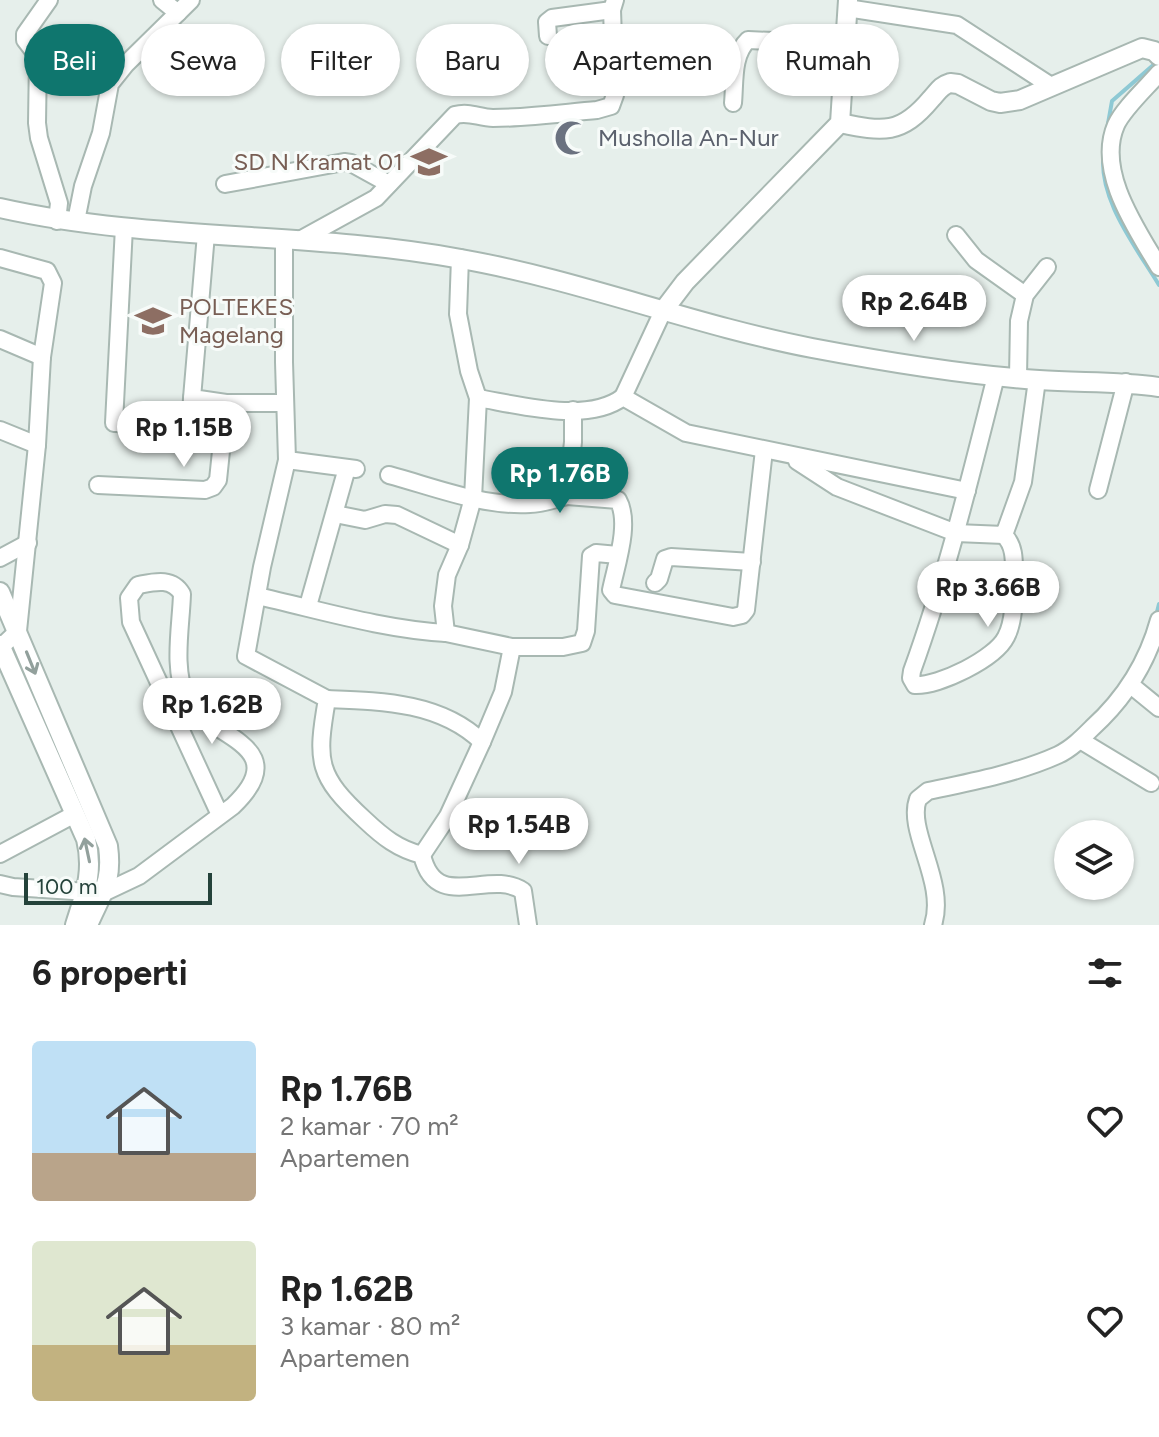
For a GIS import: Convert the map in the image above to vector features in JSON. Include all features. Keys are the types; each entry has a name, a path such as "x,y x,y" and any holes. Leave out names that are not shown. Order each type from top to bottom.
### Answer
{"street":[{"path":"49,0 25,34 25,40 38,57 39,138 67,221"},
{"path":"162,0 178,13"},
{"path":"67,221 101,133 110,84 191,0"},
{"path":"846,24 847,4 957,25 1051,86"},
{"path":"291,240 376,198 455,115 465,112 493,118 597,110 611,106 615,95 613,5 549,19 549,24"},
{"path":"733,103 737,62 743,44 748,40 757,40"},
{"path":"840,123 864,128 899,127 916,118 941,85 950,83 1000,103 1020,100 1142,48 1156,53"},
{"path":"1159,73 1116,123 1109,149 1109,165 1117,187 1159,267"},
{"path":"478,398 546,409 601,410 623,397 663,311 685,282 840,123 841,96"},
{"path":"225,184 344,162 389,184"},
{"path":"0,208 67,221 460,258 557,279 663,311 811,347 965,373 1027,379 1126,382 1159,387"},
{"path":"124,227 116,426 185,425 191,418 206,234"},
{"path":"956,235 976,260 1025,295"},
{"path":"291,240 285,403 287,460 257,596 247,658 327,699 397,702 456,721 482,742"},
{"path":"0,258 47,271 53,283 42,357 37,445 18,631 0,646 86,839 94,892 88,925"},
{"path":"446,633 443,606 447,575 460,545 473,498 478,398 469,371 458,314 460,258"},
{"path":"1004,535 1023,482 1027,379 1019,321 1025,295 1047,267"},
{"path":"0,339 42,357"},
{"path":"996,376 956,533 932,617 912,671 911,678 915,685 928,685 952,676 999,648 1008,635 1014,598 1014,571 1012,546 1004,535"},
{"path":"1098,490 1126,382"},
{"path":"623,397 686,433 967,491"},
{"path":"192,398 226,403 285,403"},
{"path":"98,485 205,490 213,487 218,480 226,403"},
{"path":"567,496 573,410"},
{"path":"0,430 37,445"},
{"path":"389,475 509,505 534,504 567,496 618,500 621,503 622,526 611,590 615,595 733,617 742,615 746,610 764,450"},
{"path":"788,455 837,487 956,533 1004,535"},
{"path":"287,460 352,468 308,606"},
{"path":"335,514 365,520 385,514 397,515 460,545"},
{"path":"0,558 28,543"},
{"path":"257,596 308,606 358,622 446,633 512,647 563,647 582,643 586,631 591,556 596,553 618,555"},
{"path":"655,583 665,559 671,557 752,562"},
{"path":"75,814 0,853 6,886 94,892 139,876 220,815 242,798 253,778 252,756 238,739 192,709 186,699 179,673 182,594 179,588 166,582 138,585 129,598 131,622 220,815"},
{"path":"0,592 108,846 111,866 109,882 94,892 75,925"},
{"path":"933,925 937,913 936,892 916,813 918,799 928,791 1009,772 1060,754 1080,740 1132,686 1153,643 1159,620"},
{"path":"423,860 448,816 482,742 507,681 512,647"},
{"path":"1132,686 1159,708"},
{"path":"327,699 321,732 321,755 324,770 338,795 401,850 423,860 444,887 453,889 479,884 516,886 525,897 528,925"},
{"path":"1080,740 1151,783"}],"waterway":[{"path":"1107,129 1112,101 1159,60"},
{"path":"1104,150 1103,168 1112,203 1129,238 1159,285"},
{"path":"1156,616 1159,604"}],"place":[{"name":"Musholla An-Nur","path":"572,138"},
{"name":"SD N Kramat 01","path":"429,162"},
{"name":"POLTEKES Magelang","path":"153,321"}]}
